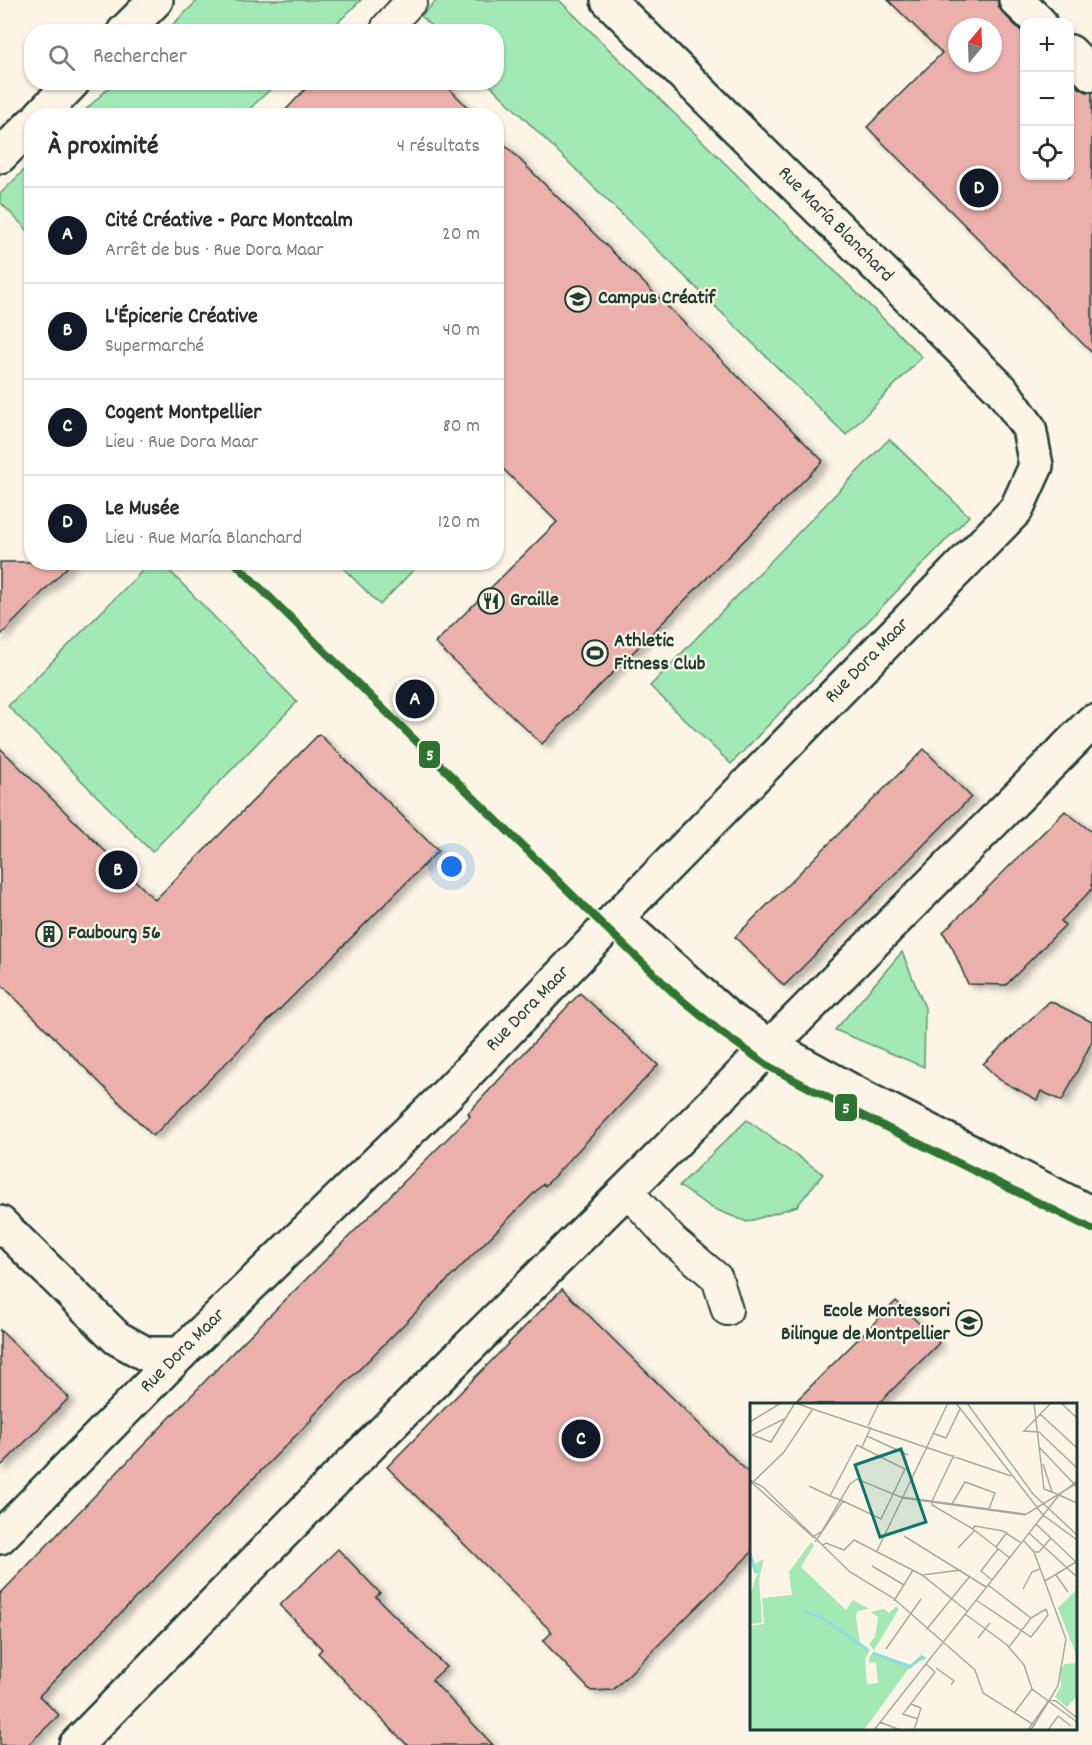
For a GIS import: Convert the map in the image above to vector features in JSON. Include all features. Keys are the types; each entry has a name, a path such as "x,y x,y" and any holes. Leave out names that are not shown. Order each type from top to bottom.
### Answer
{"street":[{"path":"132,24 156,0"},
{"name":"Rue María Blanchard","path":"608,0 1002,390 1029,428 1036,466"},
{"path":"1016,0 1035,18"},
{"path":"1074,56 1092,74"},
{"path":"48,108 65,90"},
{"path":"0,156 24,132"},
{"name":"Rue Dora Maar","path":"0,1537 180,1354 441,1100 1016,510 1036,466"},
{"path":"76,1745 328,1487 1092,722"},
{"path":"616,918 728,1018 770,1046 864,1098 1092,1214"},
{"path":"0,1223 117,1338 146,1354 180,1354"}],"lane":[{"path":"390,24 412,0"},
{"path":"626,1190 673,1241 717,1278 727,1310"}],"green space":[{"path":"198,0 361,0 336,24 173,24"},
{"path":"437,0 559,0 922,357 846,435 495,90 504,90 504,24 429,24 421,16"},
{"path":"107,90 270,90 250,108 87,108"},
{"path":"24,170 24,227 0,202 0,194"},
{"path":"889,439 969,516 731,764 650,686"},
{"path":"143,570 169,570 297,702 152,852 8,706"},
{"path":"345,570 413,570 380,605"},
{"path":"902,952 925,1008 924,1067 835,1030"},
{"path":"747,1120 823,1174 797,1206 747,1222 712,1208 679,1186"}],"building":[{"path":"888,0 998,0 998,6 1003,13 1020,30 1020,180 1074,180 1074,82 1079,88 1092,92 1092,353 867,127 942,53"},
{"path":"304,90 451,90 468,108 288,108"},
{"name":"Campus Créatif","path":"504,144 823,461 542,744 435,643 557,522 504,470"},
{"path":"0,562 24,562 24,570 64,570 0,636"},
{"name":"Faubourg 56","path":"319,734 438,851 153,1136 0,983 0,748 155,900"},
{"path":"924,749 971,797 784,986 735,937"},
{"path":"1065,811 1092,832 1092,889 1061,921 1065,925 1006,985 968,984 943,932"},
{"path":"580,993 658,1065 545,1186 543,1184 39,1696 59,1715 28,1745 0,1745 0,1594 236,1349 470,1116 468,1113"},
{"path":"1050,1001 1092,1022 1092,1041 1062,1101 1041,1091 1037,1100 1000,1080 983,1064"},
{"path":"562,1289 750,1474 750,1554 613,1690 591,1691 543,1641 552,1632 387,1467"},
{"path":"896,1301 939,1343 879,1403 794,1403"},
{"path":"0,1330 69,1398 0,1467"},
{"path":"338,1549 380,1593 376,1597 446,1667 432,1680 493,1745 407,1745 318,1653 322,1649 280,1605"}],"transit line":[{"name":"5","path":"242,570 606,928 677,996 722,1033 770,1067 851,1110 1092,1229"}],"place":[{"name":"Le Musée","path":"979,188"},
{"name":"Campus Créatif","path":"578,299"},
{"name":"Graille","path":"491,601"},
{"name":"Athletic Fitness Club","path":"595,653"},
{"name":"Cité Créative - Parc Montcalm","path":"415,699"},
{"name":"L'Épicerie Créative","path":"118,870"},
{"name":"Faubourg 56","path":"49,934"},
{"name":"Ecole Montessori Bilingue de Montpellier","path":"969,1323"},
{"name":"Cogent Montpellier","path":"581,1439"}]}
